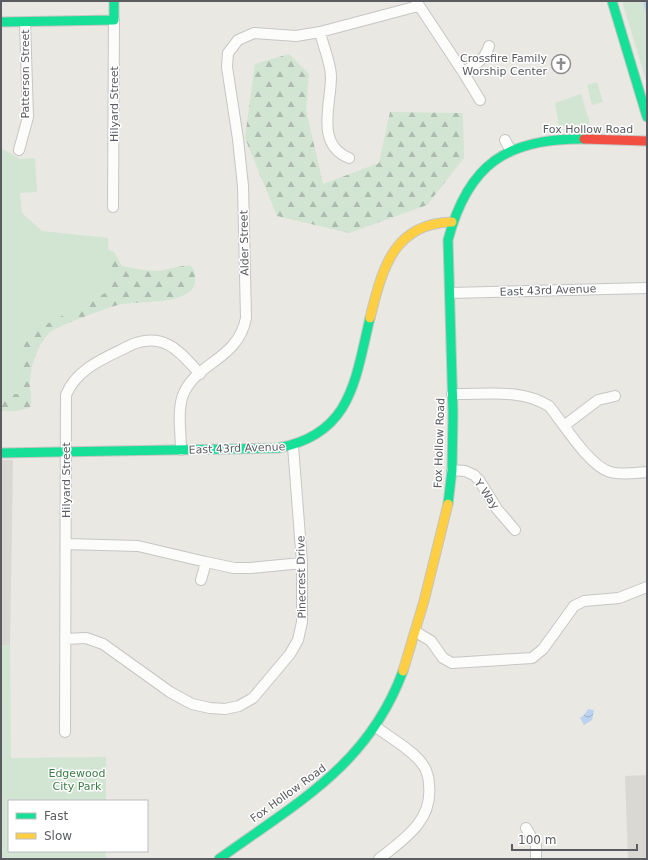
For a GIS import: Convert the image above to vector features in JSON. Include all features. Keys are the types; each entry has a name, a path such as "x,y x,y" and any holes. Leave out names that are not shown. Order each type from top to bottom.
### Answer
{"main road":[{"name":"Hilyard Street","path":"114,1 114,20"},
{"path":"612,1 647,117"},
{"path":"1,22 114,20"},
{"name":"Fox Hollow Road","path":"219,859 329,779 358,749 376,727 396,686 416,632 441,537 452,470 452,394 448,240 452,222 467,188 481,173 511,150 542,141 647,141"},
{"name":"East 43rd Avenue","path":"1,453 181,450 293,446 311,439 326,429 348,400 354,384 381,275 387,259 399,242 412,231 432,223 452,222"}],"street":[{"path":"349,158 337,152 329,138 327,111 331,77 320,32 417,3 480,100"},
{"name":"Hilyard Street","path":"114,20 114,207"},
{"name":"Patterson Street","path":"19,150 28,117 25,22"},
{"name":"Alder Street","path":"181,450 181,402 189,384 235,345 243,331 246,318 243,186 238,139 226,60 233,45 238,40 254,33 288,37 320,32"},
{"path":"463,72 483,60 487,54 488,46"},
{"path":"505,140 511,150"},
{"name":"East 43rd Avenue","path":"450,293 647,288"},
{"name":"Hilyard Street","path":"65,732 66,395 70,386 86,369 133,344 152,340 173,347 200,374"},
{"path":"452,394 517,394 529,396 550,406 590,458 604,469 609,472 622,473 647,472"},
{"path":"565,425 598,400 615,396"},
{"name":"Pinecrest Drive","path":"65,639 86,638 103,644 170,692 192,704 210,708 225,708 239,706 253,698 263,688 290,654 298,640 302,622 302,563 293,446"},
{"name":"Y Way","path":"452,470 465,471 474,475 479,480 497,509 515,530"},
{"path":"66,544 138,546 234,568 302,563"},
{"path":"201,580 206,562"},
{"path":"416,632 431,641 443,658 452,663 526,659 540,653 558,630 570,609 578,603 618,598 647,587"},
{"path":"376,727 423,765 429,778 430,796 426,812 416,829 379,859"},
{"path":"526,828 536,845 536,859"}],"shaded area":[{"path":"1,460 13,460 10,645 1,645"},
{"path":"647,775 647,859 628,859 625,776"}],"green space":[{"path":"622,1 647,1 647,84"},
{"path":"289,54 309,74 306,110 323,184 379,163 390,112 463,113 464,158 427,205 349,233 277,216 245,138 255,64"},
{"path":"597,82 603,102 592,105 587,85"},
{"path":"581,94 590,124 559,126 555,103"},
{"path":"1,148 20,159 35,158 37,192 20,193 22,213 42,231 108,238 109,291 22,337 23,394 1,394"},
{"path":"99,246 114,252 122,266 157,271 182,266 191,266 195,276 193,288 186,294 177,298 152,302 122,304 96,312 49,333 38,350 31,370 31,405 29,408 16,411 1,411 1,320"},
{"name":"Edgewood City Park","path":"1,645 10,645 11,758 106,757 106,800 8,800 8,852 106,852 106,859 1,859"}],"water":[{"path":"588,709 594,710 592,720 584,725 580,718"}],"waterway":[{"path":"644,1 647,13"}],"traffic: fast":[{"path":"1,22 114,20 114,1"},
{"path":"612,1 647,117"},
{"path":"448,504 452,470 453,413 448,240 456,214 467,192 480,174 495,161 512,150 533,144 557,140 584,139"},
{"path":"1,453 278,448 303,441 321,430 336,417 346,401 354,383 370,318"},
{"path":"219,859 302,800 327,780 350,757 370,733 388,704 403,671"}],"traffic: slow":[{"path":"370,318 386,267 393,252 403,240 416,231 432,224 452,222"},
{"path":"403,671 424,601 448,504"}],"traffic: jam":[{"path":"584,139 647,141"}],"place":[{"name":"Crossfire Family Worship Center","path":"561,64"}]}
